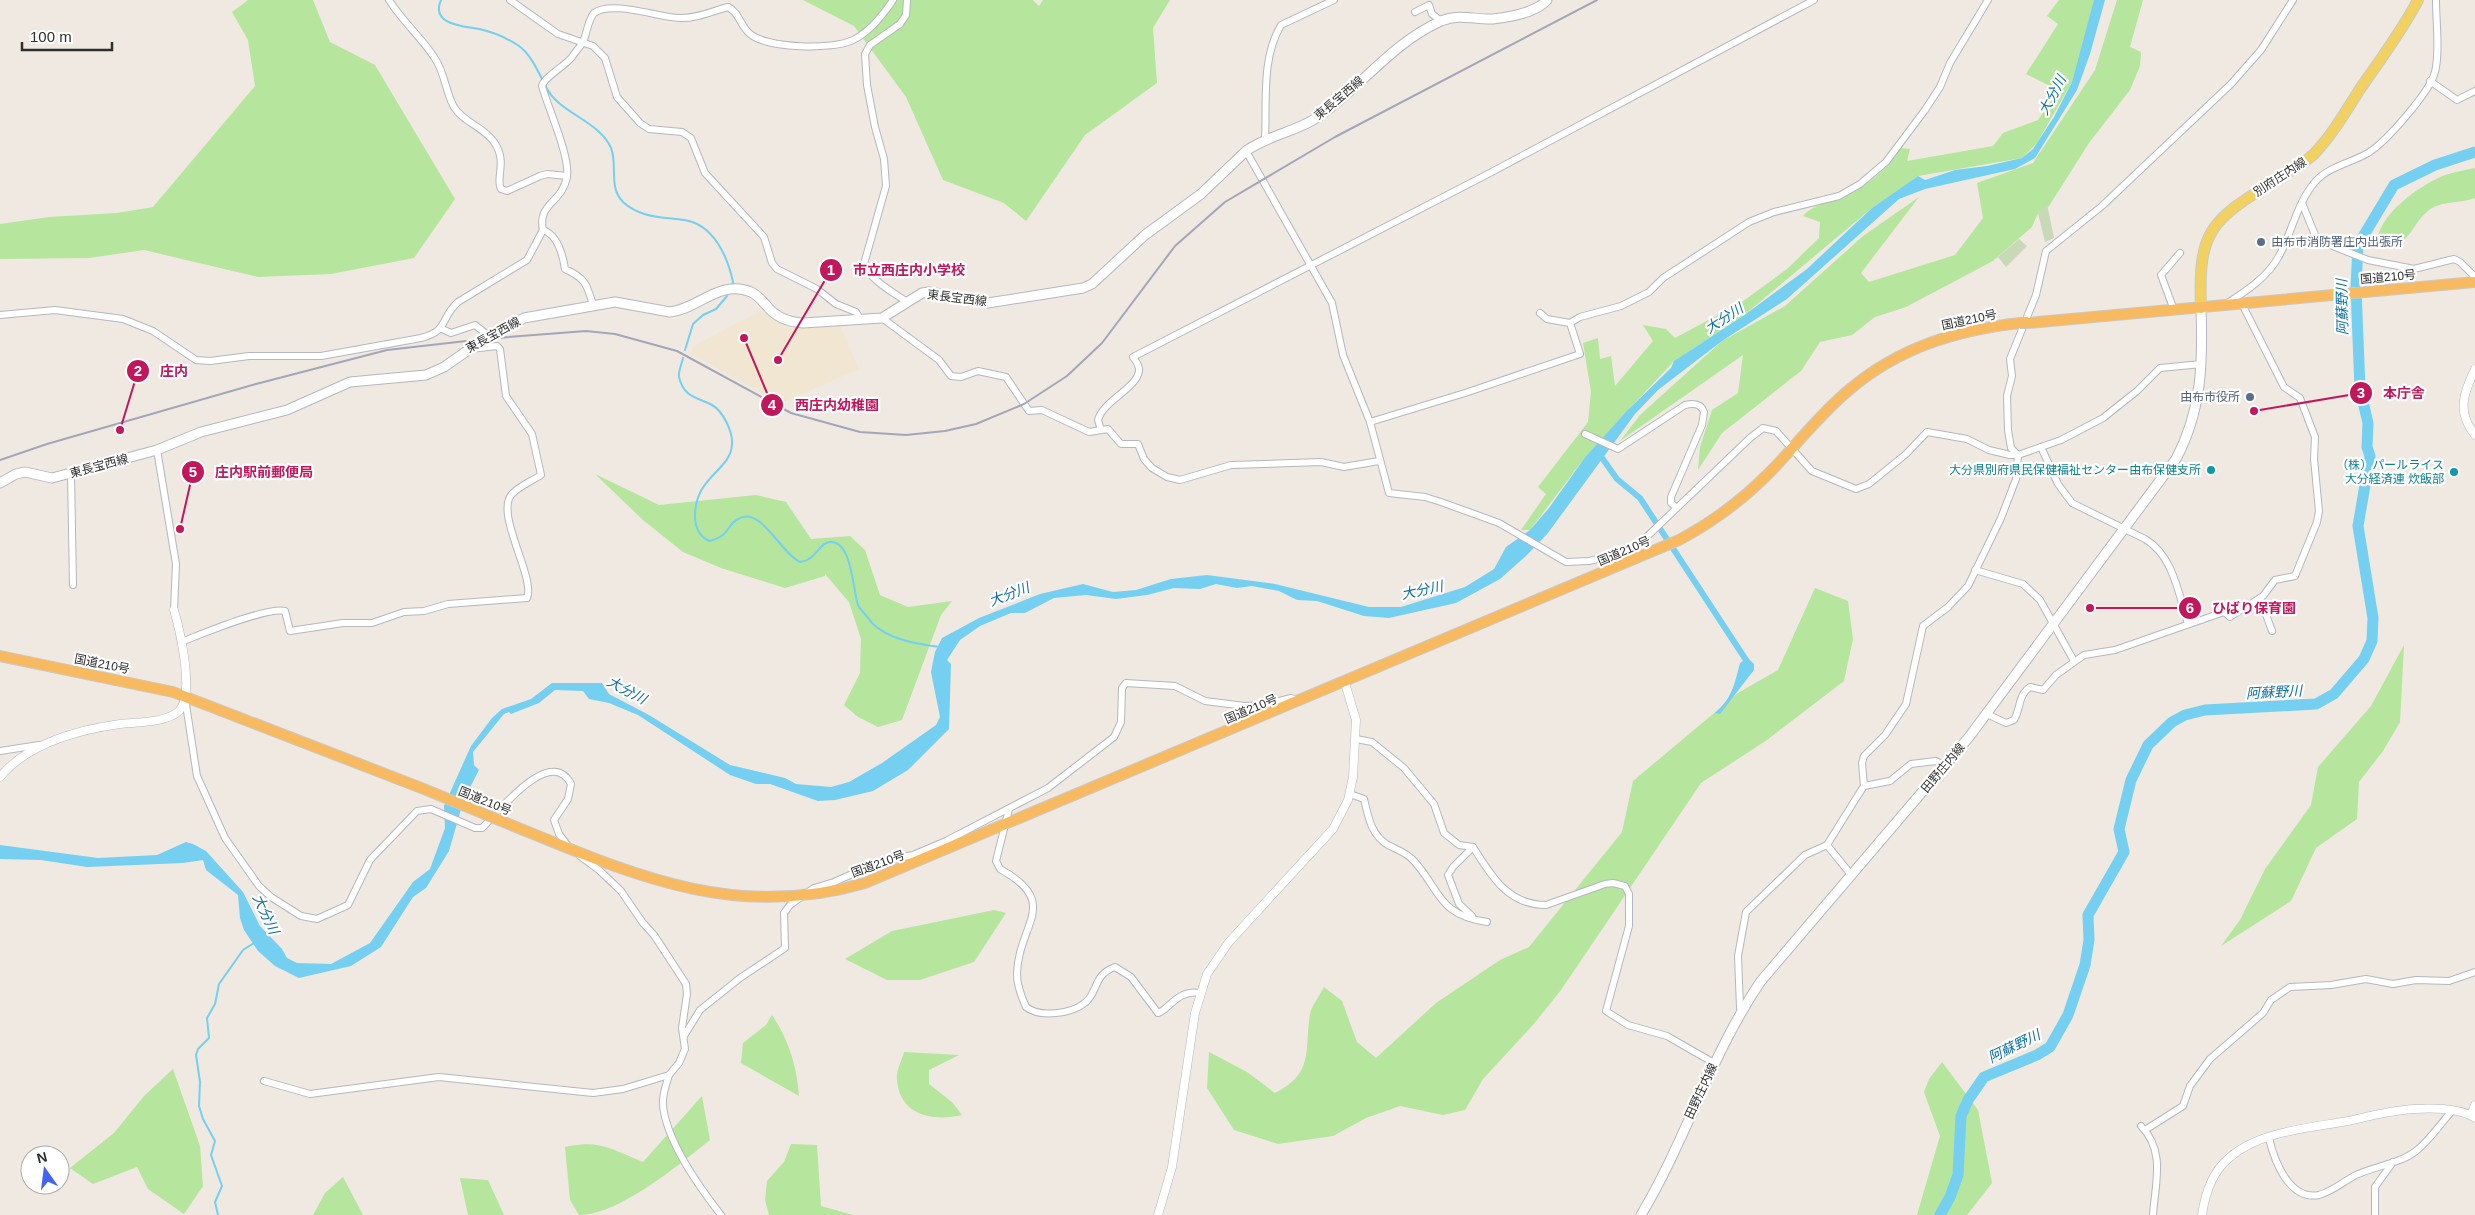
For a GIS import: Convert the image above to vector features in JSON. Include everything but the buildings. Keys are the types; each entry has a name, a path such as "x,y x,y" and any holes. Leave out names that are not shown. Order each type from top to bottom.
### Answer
{"highway":[{"name":"国道210号","path":"0,656 148,686 185,696 654,880 708,894 762,898 801,896 865,884 1345,683 1679,540 1706,524 1742,498 1848,390 1895,358 1947,336 1982,328 2024,323 2475,282"}],"main road":[{"name":"別府庄内線","path":"2201,308 2200,265 2206,240 2212,229 2232,208 2300,165 2320,147 2394,40 2418,0"},
{"name":"東長宝西線","path":"0,483 16,474 25,472 52,478 71,474 156,450 201,432 287,410 350,382 426,375 444,367 467,349 524,318 593,305 625,302 670,312 678,311 712,293 733,290 750,292 759,297 772,313 791,322 861,320 882,318 907,302 928,292 988,302 1083,288 1092,284 1145,235 1201,194 1246,151 1265,140 1302,127 1319,116 1391,52 1441,21 1455,16 1492,19 1531,10 1545,1"},
{"name":"田野庄内線","path":"1641,1215 1664,1172 1714,1063 1743,1009 1761,981 1852,876 1987,714 2169,471 2187,437 2198,401 2202,364 2201,308"}],"street":[{"path":"389,0 408,28 434,56 441,69 454,107 494,142 502,165 498,184 501,189 507,191 547,174 567,176"},
{"path":"510,0 558,34 594,46 605,58 617,97 640,123 649,129 676,131 688,134 692,138 705,173 764,237 772,263 777,269 782,274 802,281 836,304 856,312 861,320"},
{"path":"0,315 55,310 123,319 152,330 196,360 210,361 249,356 321,356 421,338 442,329 447,315 458,302 528,260 543,230 542,216 550,204 562,194 567,176 559,137 542,84 564,66 582,43 594,14 603,7 634,7 680,18 706,14 728,7 733,10 749,33 763,40 812,46 834,45 852,40 864,33 881,17 893,0"},
{"path":"907,0 906,15 900,24 870,44 865,54 867,85 875,127 884,159 886,186 864,264 878,281 907,302"},
{"path":"1265,140 1266,80 1277,33 1281,25 1334,0"},
{"path":"1101,430 1098,420 1104,409 1137,378 1139,367 1133,357 1486,175 1814,0"},
{"path":"1540,313 1546,319 1570,323 1580,316 1621,306 1649,292 1663,278 1749,222 1774,212 1839,196 1860,184 1886,162 1925,110 1940,87 1950,63 1988,0"},
{"path":"2018,454 2011,448 2008,430 2007,396 2012,376 2010,360 2036,295 2046,251 2102,206 2231,84 2261,50 2293,0"},
{"path":"2222,306 2249,289 2277,260 2302,203 2324,174 2366,154 2380,143 2404,118 2430,81 2436,64 2436,0"},
{"path":"1416,12 1429,5 1432,14 1441,21"},
{"path":"2430,81 2457,100 2475,92"},
{"path":"1246,151 1309,266 1332,303 1343,355 1370,422 1389,493 1433,499 1496,522 1551,554 1573,563 1628,552 1643,541 1676,507 1760,430 1774,429 1812,471 1856,489 1869,484 1906,454 1927,432 1967,439 1989,450 2010,455 2018,454 2040,447 2103,418 2132,396 2160,368 2202,364"},
{"path":"2302,203 2317,238 2368,260 2414,269 2454,260 2460,262 2475,277"},
{"path":"543,230 548,232 559,246 565,269 580,276 589,289 593,305"},
{"path":"2174,310 2161,275 2180,253"},
{"path":"1987,714 2006,723 2014,720 2019,711 2020,698 2025,691 2030,687 2043,690 2056,675 2074,661 2094,652 2115,650 2224,612 2230,617 2260,598 2275,580 2295,576 2317,522 2319,511 2314,459 2315,437 2300,398 2284,387 2242,304"},
{"path":"882,318 939,360 951,376 961,377 978,371 1006,377 1029,411 1042,410 1089,432 1108,429 1121,444 1138,444 1144,459 1152,468 1167,477 1180,480 1231,465 1322,462 1344,467 1379,461"},
{"path":"1370,422 1465,393 1580,354 1570,323"},
{"path":"442,329 450,333 475,325 489,336"},
{"path":"181,642 248,618 280,610 285,612 290,632 343,623 372,623 404,612 424,611 448,604 527,598 529,594 527,582 514,543 508,502 512,494 541,476 540,462 532,434 506,396 500,349 497,346 467,349"},
{"path":"2475,368 2465,389 2462,404 2468,424 2475,435"},
{"path":"1585,434 1618,449 1685,405 1696,404 1703,409 1702,425 1672,492 1671,503 1676,507"},
{"path":"2040,447 2058,484 2072,504 2155,545 2164,556 2188,624"},
{"path":"156,450 176,564 174,610 181,642 186,681 185,696 197,776 225,838 259,886 271,897 301,916 308,919 321,918 348,904 373,855 417,811 426,808 475,828 482,828 510,798 529,782 554,772 566,778 571,784 568,799 554,820 559,834 571,849 599,870 621,891 682,976 687,991 683,1023 683,1056 675,1069 669,1075 623,1089 593,1093 439,1077 310,1094 264,1081"},
{"path":"1743,1009 1740,1008 1738,996 1738,956 1746,912 1804,854 1827,845 1864,786 1862,763 1864,756 1885,735 1906,704 1923,626 1960,596 1968,586 2001,518 2016,479 2018,454"},
{"path":"71,474 73,585"},
{"path":"1975,570 2022,584 2040,600 2074,661"},
{"path":"2260,598 2272,631"},
{"path":"684,1036 700,1010 740,978 785,948 784,913 801,896 814,888 834,882 882,861 918,853 1048,788 1110,741 1120,726 1122,688 1128,682 1175,686 1204,701 1245,706 1263,705 1291,698 1297,699 1299,702"},
{"path":"1158,1215 1172,1167 1193,1023 1200,993 1207,974 1223,949 1329,834 1342,816 1350,794 1356,739 1355,713 1345,683"},
{"path":"0,751 45,744 98,728 171,715 180,709 185,696"},
{"path":"1356,739 1372,742 1404,768 1434,804 1444,833 1459,845 1473,847"},
{"path":"0,777 22,756 45,744"},
{"path":"1864,786 1890,781 1911,764 1936,761 1945,766"},
{"path":"1350,794 1364,799 1368,818 1374,830 1384,841 1414,861 1443,903 1464,917 1487,922 1463,910 1451,887 1448,875 1453,867 1473,847"},
{"path":"1009,809 1003,827 997,866 1014,876 1032,897 1034,908 1024,938 1017,974 1019,991 1026,1007 1037,1013 1048,1014 1079,1006 1087,1001 1099,977 1115,967 1131,977 1158,1013 1162,1012 1176,998 1200,993"},
{"path":"1827,845 1852,876"},
{"path":"1473,847 1494,882 1516,898 1536,905 1546,905 1605,884 1613,883 1625,886 1629,894 1629,926 1606,1010 1628,1025 1667,1036 1714,1063"},
{"path":"2153,1215 2159,1173 2156,1155 2143,1128 2183,1106 2190,1086 2210,1059 2263,1013 2271,1000 2290,988 2332,985 2366,979 2393,984 2416,980 2449,981 2475,972"},
{"path":"669,1075 662,1103 672,1134 691,1173 721,1215"},
{"path":"2202,1215 2206,1195 2216,1171 2229,1157 2250,1144 2269,1138 2391,1111 2416,1108 2452,1111 2473,1116 2475,1105"},
{"path":"2269,1138 2284,1178 2303,1194 2318,1195 2332,1190 2356,1175 2393,1162 2416,1151 2452,1111"},
{"path":"2374,1215 2375,1187 2393,1162"}],"shaded area":[{"path":"761,311 788,328 840,326 859,369 784,402 775,401 692,354 693,346"}],"green space":[{"path":"248,0 313,0 330,42 375,65 455,199 414,258 331,274 258,277 144,250 89,258 0,259 0,224 49,217 117,213 153,207 255,86 248,40 232,12"},
{"path":"803,0 1033,0 1039,6 1043,0 1170,0 1153,28 1157,83 1085,135 1026,221 1004,203 943,180 906,97 854,26"},
{"path":"2059,0 2096,0 2072,82 2037,143 2022,158 1918,176 1872,208 1743,316 1674,361 1586,456 1530,530 1521,530 1546,494 1538,487 1588,422 1591,392 1583,343 1598,338 1600,359 1611,356 1615,386 1653,341 1643,325 1666,329 1675,338 1742,302 1787,269 1819,238 1820,222 1803,216 1814,207 1848,195 1862,187 1886,166 1901,148 1910,149 1907,161 1993,146 2003,133 2038,120 2058,90 2026,74 2058,24 2047,16"},
{"path":"2117,0 2143,0 2130,47 2141,52 2140,66 2130,90 2089,143 2049,206 2038,213 2032,227 1993,261 1906,307 1875,317 1852,335 1820,342 1801,371 1722,433 1698,470 1700,447 1712,410 1738,393 1743,355 1620,441 1640,415 1722,341 1785,306 1863,236 1919,197 1861,273 1869,282 1955,255 1983,218 1977,183 2033,163 2095,70"},
{"path":"2475,168 2475,198 2434,207 2422,217 2403,241 2397,244 2377,244 2384,222 2412,194 2445,175"},
{"path":"2047,204 2054,238 2045,242 2038,213"},
{"path":"2019,239 2027,246 2006,267 1998,257"},
{"path":"595,474 659,505 756,495 786,502 811,539 850,536 865,550 880,595 908,607 952,601 941,615 902,720 878,727 858,717 844,705 860,673 861,639 849,602 825,574 825,576 785,588 721,568 683,552 643,520"},
{"path":"1815,588 1848,601 1853,639 1844,681 1767,740 1701,783 1561,990 1533,1025 1483,1079 1465,1110 1443,1115 1400,1106 1366,1118 1333,1136 1278,1144 1234,1130 1207,1088 1209,1052 1247,1072 1275,1093 1288,1085 1302,1069 1307,1050 1310,1014 1324,987 1342,1001 1357,1042 1376,1058 1436,1003 1500,960 1529,947 1622,832 1633,781 1738,693 1778,670"},
{"path":"2404,645 2400,722 2383,751 2359,782 2357,819 2316,848 2291,901 2221,946 2240,920 2265,869 2311,805 2318,767 2371,706"},
{"path":"994,910 1006,913 974,962 920,980 887,980 845,959 892,931"},
{"path":"772,1015 783,1034 791,1054 799,1096 741,1063 743,1043 766,1025"},
{"path":"904,1052 959,1055 929,1070 929,1084 952,1102 962,1115 951,1117 929,1116 919,1113 904,1101 899,1091 897,1076"},
{"path":"1942,1062 1978,1110 1992,1183 1967,1215 1917,1215 1940,1136 1924,1092 1929,1079"},
{"path":"173,1069 200,1146 203,1186 184,1214 148,1189 137,1167 93,1184 70,1168 114,1133 144,1096"},
{"path":"702,1096 710,1140 666,1174 630,1198 595,1213 579,1215 570,1200 565,1147 587,1144 596,1145 613,1149 643,1162"},
{"path":"791,1144 817,1145 821,1206 853,1215 769,1215 765,1200 767,1181 784,1162"},
{"path":"343,1177 363,1215 313,1215 325,1193"},
{"path":"460,1178 488,1180 504,1215 468,1215"}],"water":[{"path":"2094,0 2105,0 2090,54 2077,90 2035,158 2015,169 1925,189 1899,199 1787,299 1722,341 1658,390 1635,414 1548,533 1500,579 1456,603 1389,618 1364,616 1317,601 1297,600 1279,591 1252,586 1237,588 1216,584 1200,589 1174,588 1147,595 1116,599 1086,595 1054,598 1025,613 1011,613 980,626 960,640 947,660 951,664 949,729 908,770 873,791 835,800 818,801 770,784 756,784 730,775 638,715 609,703 589,699 583,691 555,690 539,703 511,714 509,712 504,714 473,752 474,765 479,770 464,799 449,851 426,888 413,897 381,947 351,966 299,978 275,966 258,951 244,930 240,918 238,895 206,870 203,860 183,863 87,867 41,860 0,859 0,845 98,858 157,855 186,842 193,844 206,851 243,892 260,926 282,949 287,958 297,963 331,964 370,943 413,882 430,869 445,828 444,806 471,746 492,718 502,709 531,699 552,683 602,683 609,694 649,715 730,765 785,778 796,784 831,787 849,782 882,763 936,725 940,717 931,672 935,652 942,638 979,618 1040,594 1083,584 1113,592 1136,590 1171,579 1207,575 1275,584 1369,607 1401,607 1465,587 1494,569 1506,547 1530,530 1549,508 1586,456 1627,411 1671,368 1674,361 1743,316 1807,269 1872,208 1918,176 1925,180 1955,170 1987,166 2022,158 2033,149 2054,117 2072,82"},
{"path":"1748,658 1754,664 1754,670 1720,714 1715,713 1729,697 1740,663"}],"waterway":[{"path":"441,0 440,15 444,19 450,23 489,32 514,43 530,57 543,81"},
{"path":"545,85 559,103 588,123 605,138 613,155 614,183 618,196 623,202 644,214 684,220 704,228 718,243 723,253 731,273 733,282 731,287"},
{"name":"阿蘇野川","path":"1940,1215 1950,1197 1958,1175 1961,1116 1968,1100 1984,1077 2037,1055 2050,1047 2068,1015 2085,965 2089,940 2088,915 2124,852 2119,829 2131,780 2148,745 2172,722 2185,715 2205,710 2316,704 2334,694 2364,659 2372,641 2373,618 2358,526 2370,456 2367,447 2368,423 2360,389 2356,288 2358,245 2394,185 2435,165 2475,152"},
{"path":"685,350 693,324 703,315 716,309 727,296"},
{"path":"683,358 679,377 684,389 692,396 712,405 720,412 732,439 730,453 726,461 706,483 697,503 696,524 698,531 703,537 709,541 716,539 725,533 734,522 746,516 763,524 786,550 800,562 806,561 826,543 837,544 843,549 847,557 858,605 872,623 887,634 895,637 913,643 940,647"},
{"path":"1600,455 1617,479 1640,498 1746,660"},
{"path":"218,1215 215,1202 222,1186 211,1155 215,1141 203,1119 199,1106 200,1082 196,1055 198,1049 209,1038 207,1018 215,1004 219,984 243,950 254,943"}],"railway":[{"path":"0,460 47,444 256,384 387,350 484,339 586,331 615,334 677,351 791,413 860,432 906,435 945,431 976,424 1024,404 1067,376 1102,343 1175,246 1225,202 1335,137 1597,0"}],"place":[{"name":"由布市消防署庄内出張所","path":"2261,242"},
{"name":"西庄内幼稚園","path":"744,338"},
{"name":"市立西庄内小学校","path":"778,360"},
{"name":"由布市役所","path":"2250,397"},
{"name":"本庁舎","path":"2254,411"},
{"name":"庄内","path":"120,430"},
{"name":"大分県別府県民保健福祉センター由布保健支所","path":"2211,470"},
{"name":"（株）パールライス 大分経済連 炊飯部","path":"2454,472"},
{"name":"庄内駅前郵便局","path":"180,529"},
{"name":"ひばり保育園","path":"2090,608"}],"water label":[{"name":"大分川","path":"2052,95"},
{"name":"大分川","path":"1724,318"},
{"name":"大分川","path":"1422,590"},
{"name":"大分川","path":"1009,594"},
{"name":"大分川","path":"627,690"},
{"name":"大分川","path":"266,914"}]}
